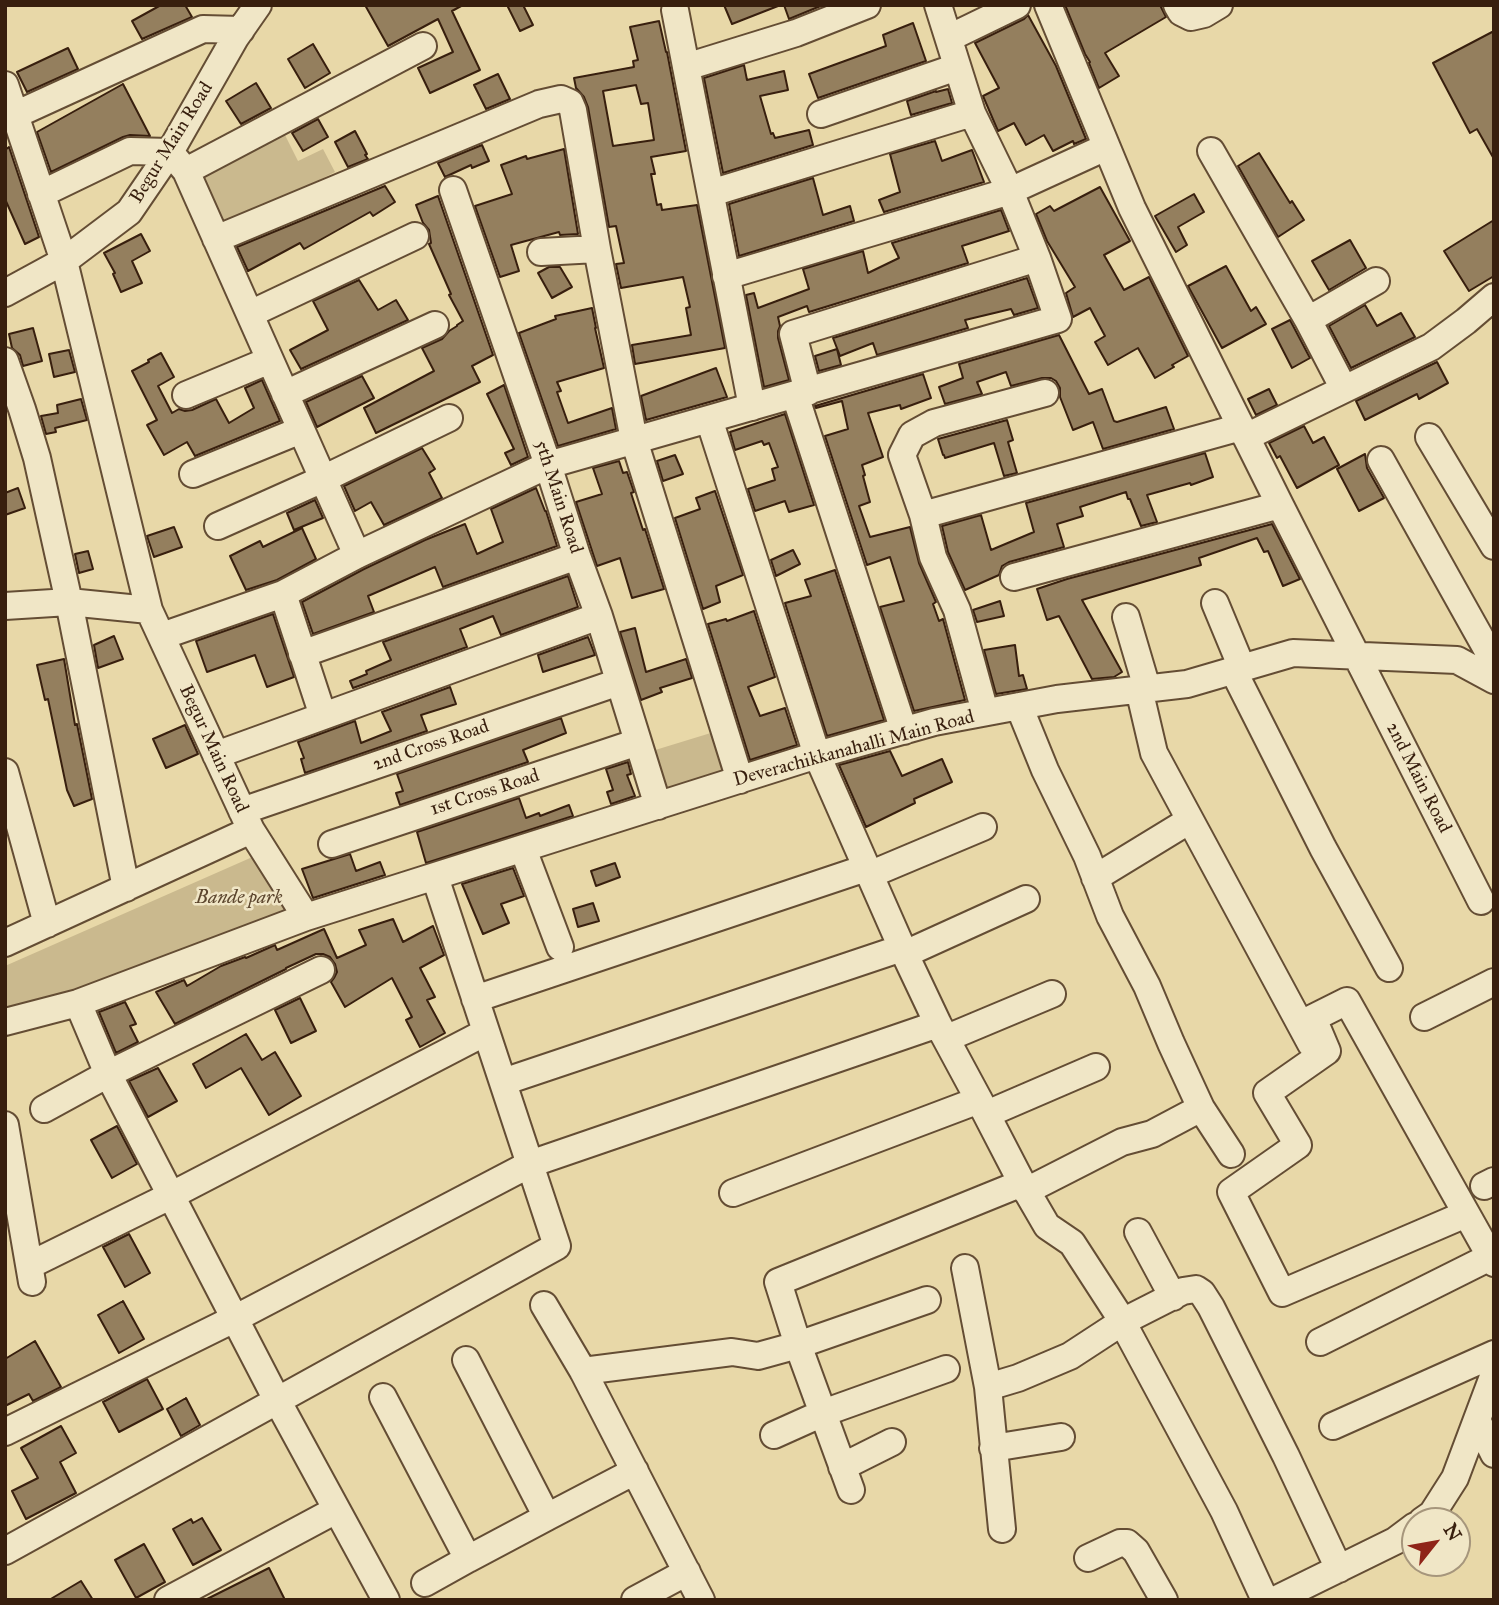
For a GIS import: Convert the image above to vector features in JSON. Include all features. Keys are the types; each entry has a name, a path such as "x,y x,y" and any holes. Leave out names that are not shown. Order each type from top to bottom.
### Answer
{"street":[{"name":"Begur Main Road","path":"5,293 64,261 129,212 178,162 222,21 258,5"},
{"path":"686,67 796,33 867,5"},
{"path":"162,636 283,594 357,555 548,465 1058,319 1010,191 972,113 938,5"},
{"path":"949,38 1017,5"},
{"name":"2nd Main Road","path":"1048,5 1132,208 1481,901"},
{"path":"1177,5 1181,12 1191,17 1205,14 1219,5"},
{"path":"675,10 752,407"},
{"path":"15,115 222,21"},
{"path":"41,194 130,150 178,162 423,46"},
{"path":"821,114 957,67"},
{"path":"5,85 64,261"},
{"path":"216,239 539,104 561,99 570,103 634,440 740,780"},
{"path":"710,193 972,113"},
{"path":"726,276 1010,191 1107,147"},
{"path":"1211,151 1308,320 1344,389"},
{"path":"178,162 216,239 357,555"},
{"name":"5th Main Road","path":"453,190 599,616 658,806"},
{"path":"250,314 415,236"},
{"path":"541,252 597,249"},
{"path":"904,731 802,393 793,334 1037,258"},
{"name":"Begur Main Road","path":"64,261 149,610 246,820 306,917"},
{"path":"1308,320 1376,281"},
{"path":"923,515 1244,432 1344,389 1431,347 1466,321 1490,311"},
{"path":"285,394 435,325"},
{"path":"186,395 270,360"},
{"path":"5,361 37,458 126,888"},
{"path":"985,712 957,610 933,557 923,515 902,455 912,435 934,423 1045,393"},
{"path":"218,526 323,480 449,418"},
{"path":"709,419 817,755 903,951 942,1031 1047,1226 1072,1243 1122,1322 1224,1511 1265,1600"},
{"path":"193,474 301,430"},
{"path":"1429,438 1494,546"},
{"path":"1381,460 1494,662"},
{"path":"1014,577 1280,505"},
{"path":"302,654 577,556"},
{"path":"283,594 323,716"},
{"path":"5,606 69,603 149,610"},
{"path":"1215,603 1238,669 1323,848 1389,968"},
{"path":"216,755 599,616"},
{"path":"1126,617 1143,689 1154,753 1311,1044"},
{"name":"Deverachikkanahalli Main Road","path":"306,917 817,755 934,722 1057,699 1187,684 1293,653 1457,660 1494,680"},
{"name":"2nd Cross Road","path":"5,943 126,888 246,820 619,682"},
{"path":"1019,706 1045,770 1087,856 1110,916 1147,986 1201,1108 1231,1154"},
{"name":"1st Cross Road","path":"332,844 638,742"},
{"path":"5,772 47,924"},
{"path":"1095,878 1190,820"},
{"path":"475,999 868,872 983,827"},
{"path":"523,849 560,947"},
{"path":"5,1551 557,1246 435,877"},
{"path":"503,1082 903,951 1026,899"},
{"path":"5,1022 78,1003 306,917"},
{"path":"44,1109 108,1074 321,970"},
{"path":"1424,1017 1494,982"},
{"path":"5,1432 236,1318 530,1164 1052,994"},
{"path":"1320,1342 1492,1260 1466,1213 1348,1001 1313,1018 1327,1051 1267,1093 1298,1144 1231,1192 1282,1293 1466,1213"},
{"path":"78,1003 108,1074 277,1399 386,1600"},
{"path":"5,1125 31,1273 172,1195 486,1032"},
{"path":"733,1193 1096,1067"},
{"path":"892,1442 846,1479 778,1282 1024,1187 1122,1142 1152,1134 1201,1108"},
{"path":"1138,1232 1173,1297"},
{"path":"965,1268 988,1387 1002,1530"},
{"path":"988,1387 1018,1378 1070,1356 1122,1322 1183,1292 1196,1289 1202,1293 1286,1456 1339,1569"},
{"path":"583,1371 732,1352 758,1356 798,1345 927,1300"},
{"path":"544,1306 583,1371 702,1600"},
{"path":"1333,1426 1494,1354"},
{"path":"466,1360 547,1517"},
{"path":"774,1435 823,1413 946,1369"},
{"path":"1436,1507 1455,1478 1488,1440 1494,1374"},
{"path":"383,1397 468,1559"},
{"path":"993,1448 1061,1437"},
{"path":"425,1583 635,1471"},
{"path":"168,1600 336,1510"},
{"path":"1275,1600 1401,1536"},
{"path":"1088,1558 1120,1543 1127,1544 1136,1551 1164,1600"},
{"path":"635,1600 687,1573"}],"green space":[{"path":"280,125 298,161 323,149 335,172 224,229 194,169"},
{"path":"714,732 726,774 665,792 652,751"},
{"name":"Bande park","path":"257,855 294,913 61,995 5,1007 5,966"}],"building":[{"path":"161,5 185,5 192,17 142,39 132,21"},
{"path":"365,5 463,5 452,11 480,70 430,93 418,68 453,52 438,19 388,46"},
{"path":"507,5 523,5 533,25 520,31"},
{"path":"724,5 778,5 778,6 732,24"},
{"path":"784,5 823,5 789,19"},
{"path":"1065,5 1160,5 1166,17 1105,53 1119,76 1099,88"},
{"path":"1028,15 1056,66 1086,139 1074,144 1073,141 1053,151 1044,135 1026,145 1014,123 998,131 983,96 999,88 975,43"},
{"path":"659,21 686,151 651,157 655,174 651,174 657,205 661,204 662,210 697,205 725,348 635,364 632,345 691,335 686,308 690,307 683,277 621,288 616,264 624,263 616,226 609,227 588,107 576,88 574,78 634,67 633,61 638,60 630,27","holes":["636,85 641,104 648,103 654,140 613,146 603,91"]},
{"path":"913,23 926,61 818,98 809,74 886,46 883,35"},
{"path":"1494,31 1494,159 1477,129 1470,133 1433,63"},
{"path":"313,44 330,73 305,88 288,59"},
{"path":"68,48 78,69 27,92 17,72"},
{"path":"744,65 747,80 784,71 788,90 760,96 771,134 773,133 775,138 809,130 813,145 723,173 704,78"},
{"path":"498,74 510,99 486,109 474,85"},
{"path":"256,83 271,108 241,124 226,101"},
{"path":"123,84 150,136 123,137 51,172 37,132"},
{"path":"948,89 952,103 911,115 907,101"},
{"path":"318,119 328,137 303,151 292,133"},
{"path":"355,131 368,159 348,167 335,142"},
{"path":"935,141 942,161 972,150 984,182 884,212 879,200 900,192 890,154"},
{"path":"482,145 489,161 472,168 471,165 445,177 438,163"},
{"path":"9,147 39,237 25,244 5,199 5,150"},
{"path":"564,149 578,234 560,235 559,232 511,245 519,271 500,277 475,206 512,194 501,165 526,156 527,159"},
{"path":"1259,153 1290,203 1292,201 1304,220 1278,237 1238,166"},
{"path":"813,178 823,215 850,206 854,221 739,256 729,204"},
{"path":"385,186 395,202 373,216 370,212 304,249 300,243 248,271 237,247"},
{"path":"1100,187 1130,241 1104,255 1124,290 1149,277 1188,356 1155,378 1138,348 1108,365 1095,342 1105,336 1090,308 1073,317 1066,293 1075,287 1047,241 1036,214 1050,206 1054,211"},
{"path":"1194,194 1204,212 1178,227 1187,245 1176,252 1155,216"},
{"path":"438,196 493,355 472,366 480,382 376,433 364,408 434,371 422,348 442,339 463,321 449,295 451,294 429,244 429,230 416,205"},
{"path":"1001,210 1009,231 962,246 968,263 809,312 807,306 778,317 778,338 789,380 764,387 746,295 754,293 758,308 809,289 803,269 863,251 868,273 899,258 892,243"},
{"path":"1494,220 1494,276 1469,291 1444,251"},
{"path":"141,234 150,251 132,261 142,283 121,292 104,253"},
{"path":"1350,240 1366,268 1329,290 1312,261"},
{"path":"1226,266 1251,311 1256,307 1266,324 1222,348 1188,286"},
{"path":"549,267 560,267 572,287 552,298 538,273"},
{"path":"1027,278 1038,308 1014,315 1011,309 965,320 968,328 877,355 873,343 840,356 833,338"},
{"path":"359,280 378,310 396,300 408,320 301,369 290,350 328,330 313,301"},
{"path":"1365,305 1377,326 1401,313 1415,337 1351,368 1329,326"},
{"path":"592,308 604,368 557,382 561,391 557,392 568,423 612,408 616,429 558,446 519,333 556,319 555,316"},
{"path":"1290,320 1310,358 1292,368 1272,329"},
{"path":"33,328 42,361 23,366 20,355 12,348 9,334"},
{"path":"1059,335 1089,394 1102,389 1114,421 1166,407 1174,429 1103,449 1093,422 1073,430 1056,381 1042,378 1011,386 1006,372 977,382 982,394 945,404 939,387 963,378 959,364"},
{"path":"837,349 841,365 819,371 815,356"},
{"path":"69,350 75,372 54,377 49,354"},
{"path":"161,353 174,377 158,386 172,413 179,409 192,410 216,399 229,423 254,408 245,388 262,380 280,421 195,456 187,442 164,455 147,425 157,420 132,371"},
{"path":"1437,362 1448,383 1419,399 1417,394 1365,420 1356,401"},
{"path":"716,368 727,397 646,420 641,396"},
{"path":"923,374 931,398 901,409 900,405 868,413 883,457 862,465 870,502 859,506 870,537 910,527 919,563 936,602 933,604 939,621 943,619 965,700 914,711 880,607 904,601 890,557 867,565 825,436 848,429 842,401 816,408 815,406"},
{"path":"362,376 374,398 317,427 306,402"},
{"path":"504,385 528,457 511,465 505,453 514,449 487,394"},
{"path":"1269,389 1277,405 1256,415 1248,399"},
{"path":"81,399 87,420 55,428 56,432 46,434 41,416 58,413 57,405"},
{"path":"785,414 814,505 789,512 785,501 755,511 748,489 775,480 772,469 778,467 769,443 764,445 762,441 735,450 730,432"},
{"path":"1007,420 1013,440 1008,442 1017,473 1004,476 994,443 945,458 943,455 938,439"},
{"path":"1304,426 1313,443 1324,437 1339,465 1297,488 1280,456 1277,458 1269,443"},
{"path":"422,448 435,469 429,473 442,498 384,525 371,502 355,511 344,486"},
{"path":"1205,453 1213,477 1147,495 1157,522 1141,526 1126,492 1080,507 1083,516 1057,524 1064,547 1009,562 1002,566 999,575 965,590 948,552 942,526 981,515 991,550 1034,532 1026,503"},
{"path":"1365,454 1367,468 1384,498 1359,511 1337,469"},
{"path":"675,455 683,474 663,481 657,461"},
{"path":"619,461 623,473 627,472 634,492 631,493 664,589 632,598 620,558 597,566 576,502 602,494 593,468"},
{"path":"18,488 25,508 5,515 5,493"},
{"path":"536,488 557,546 443,587 435,567 368,596 374,612 313,634 302,602 364,569 465,524 477,554 503,542 491,509"},
{"path":"715,491 743,575 716,586 720,602 703,609 675,518 700,509 696,498"},
{"path":"315,500 323,518 294,530 287,513"},
{"path":"1272,524 1300,579 1283,586 1268,551 1264,552 1257,538 1199,558 1201,565 1082,600 1122,672 1114,677 1092,679 1059,616 1047,620 1037,589"},
{"path":"174,527 182,547 154,557 147,536"},
{"path":"302,528 316,559 277,580 246,590 230,556 260,541 263,547"},
{"path":"793,550 800,564 776,576 771,560"},
{"path":"88,551 93,569 79,573 75,554"},
{"path":"835,570 884,720 827,736 785,603 811,596 805,580"},
{"path":"568,576 578,607 501,635 493,616 460,629 467,647 353,688 350,681 391,660 383,642"},
{"path":"1000,601 1004,616 977,622 973,610"},
{"path":"754,611 775,677 748,687 760,716 785,708 797,745 750,760 708,624 726,619 727,621"},
{"path":"273,614 294,677 267,687 255,655 207,672 196,641"},
{"path":"635,628 646,672 686,659 692,678 660,688 662,692 641,700 620,632"},
{"path":"114,636 123,659 98,668 94,645"},
{"path":"588,637 595,655 543,672 538,655"},
{"path":"1015,645 1019,676 1023,675 1027,689 996,694 984,650"},
{"path":"64,659 75,725 77,724 92,799 74,806 67,790 48,699 45,700 37,665"},
{"path":"450,687 456,704 421,715 427,731 305,773 301,759 304,758 298,742 355,721 361,743 391,731 382,712"},
{"path":"561,718 566,733 523,750 528,762 400,805 396,793 403,791 397,774"},
{"path":"185,725 198,754 166,768 153,739"},
{"path":"890,751 902,776 942,759 952,782 914,799 915,803 866,827 839,765"},
{"path":"628,762 631,774 627,775 635,796 611,804 607,792 613,790 606,769"},
{"path":"519,798 526,818 539,813 540,816 569,805 573,816 426,863 417,832"},
{"path":"350,854 356,871 380,862 385,875 313,898 302,869"},
{"path":"615,863 620,877 596,886 591,871"},
{"path":"513,868 524,896 501,904 509,923 483,934 462,884"},
{"path":"593,903 599,921 578,927 573,909"},
{"path":"393,919 403,942 433,926 444,955 420,968 435,997 427,1000 445,1033 420,1047 406,1020 412,1017 392,978 345,1007 331,982 337,972 335,964 330,957 323,954 316,954 286,968 175,1024 156,992 184,980 187,986 221,966 275,945 277,950 324,929 337,958 366,945 359,930"},
{"path":"300,998 316,1031 291,1043 275,1010"},
{"path":"125,1002 136,1024 130,1026 138,1042 116,1053 99,1012"},
{"path":"246,1034 262,1060 275,1052 301,1096 269,1115 241,1068 206,1088 193,1064"},
{"path":"158,1068 177,1101 148,1117 129,1081"},
{"path":"117,1126 137,1164 112,1178 91,1140"},
{"path":"129,1234 150,1273 125,1287 103,1247"},
{"path":"123,1301 144,1339 119,1353 98,1315"},
{"path":"35,1341 61,1387 33,1401 29,1394 5,1406 5,1359"},
{"path":"147,1379 163,1409 119,1432 103,1402"},
{"path":"186,1398 200,1425 181,1436 167,1409"},
{"path":"61,1426 76,1453 60,1462 76,1493 26,1519 12,1491 38,1478 21,1448"},
{"path":"202,1518 221,1550 193,1565 173,1529 191,1519 193,1523"},
{"path":"144,1544 165,1582 136,1598 115,1560"},
{"path":"269,1568 285,1600 205,1600"},
{"path":"81,1581 93,1600 49,1600"}]}
